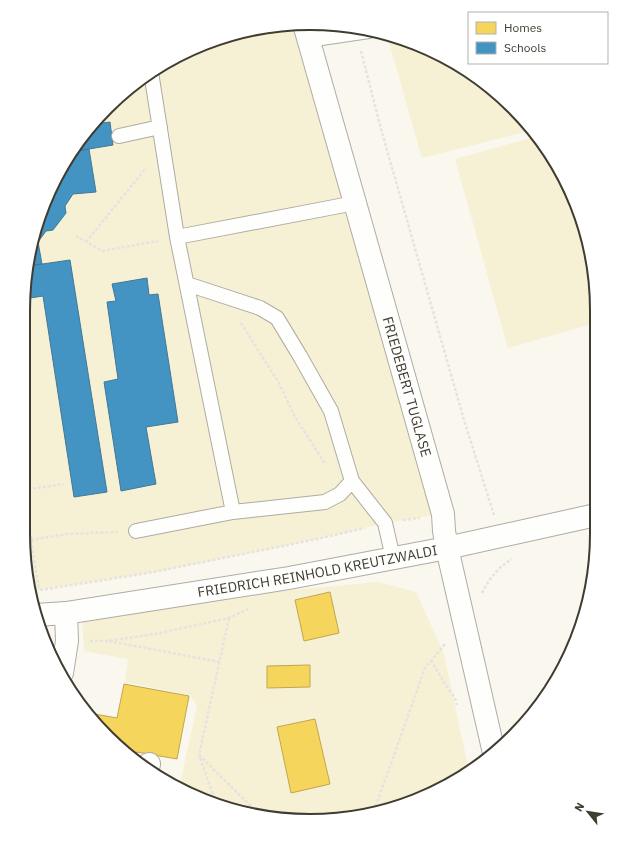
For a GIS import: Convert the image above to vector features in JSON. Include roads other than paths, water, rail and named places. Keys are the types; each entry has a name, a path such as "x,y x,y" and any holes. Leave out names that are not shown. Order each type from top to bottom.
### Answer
{"street":[{"name":"FRIEDEBERT TUGLASE","path":"306,32 443,514 447,548 493,747"},
{"name":"FRIEDRICH REINHOLD KREUTZWALDI","path":"42,615 66,613 289,578 447,548 590,516"},
{"path":"63,666 67,641 66,613"}],"lane":[{"path":"306,32 337,31"},
{"path":"152,79 177,237 233,512"},
{"path":"119,136 160,128"},
{"path":"177,237 355,203"},
{"path":"187,284 260,308 277,318 331,411 352,481 385,523 393,558"},
{"path":"136,531 233,512 325,502 340,494 352,481"}]}
